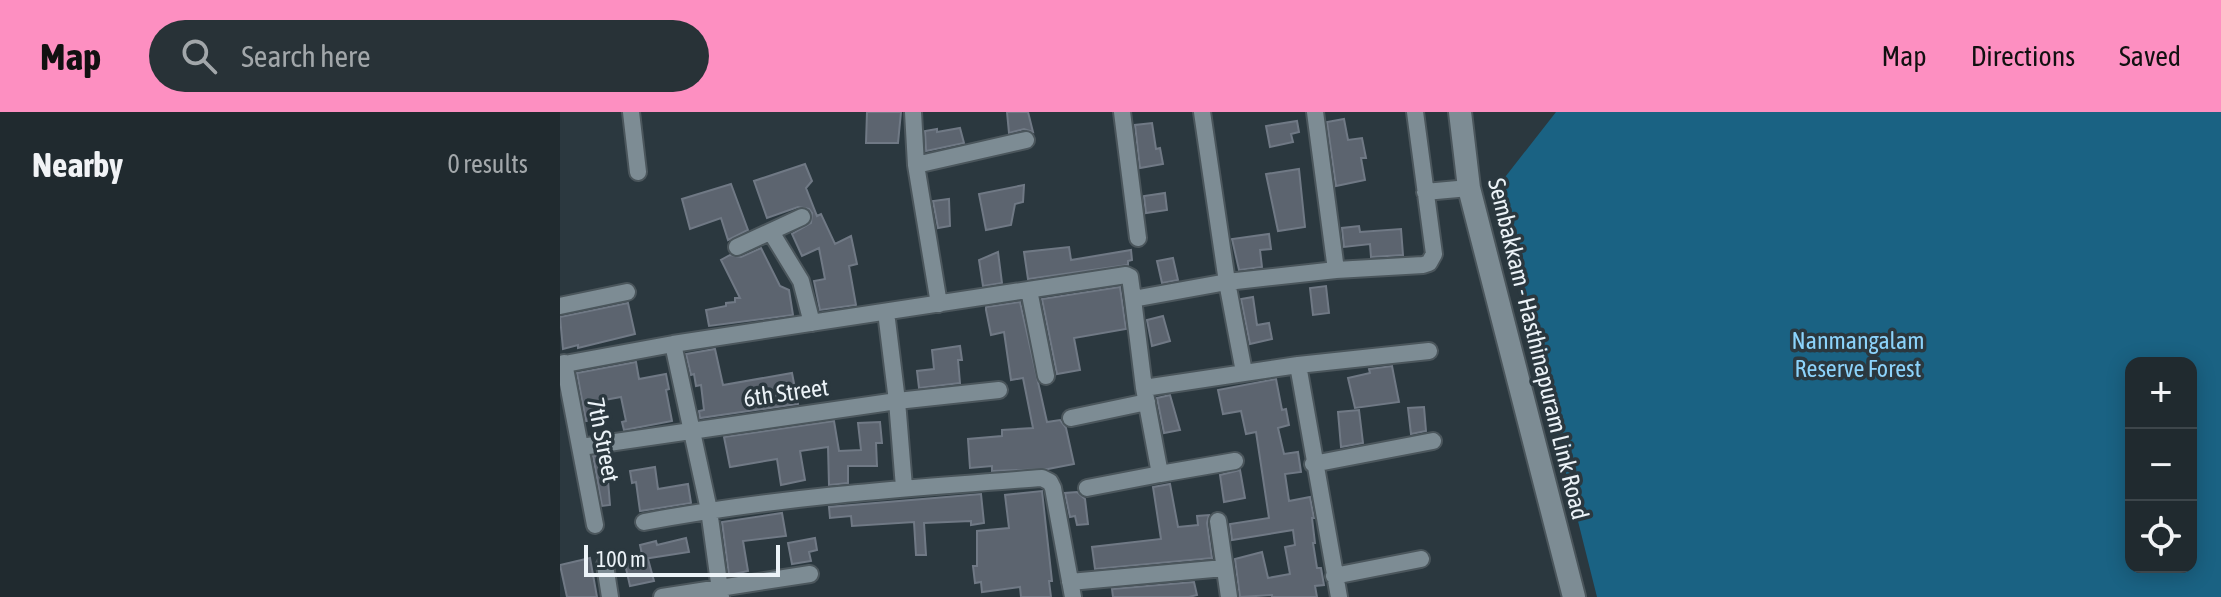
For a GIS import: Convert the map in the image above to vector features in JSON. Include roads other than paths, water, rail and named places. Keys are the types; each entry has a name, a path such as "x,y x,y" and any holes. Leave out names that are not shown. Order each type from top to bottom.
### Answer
{"street":[{"path":"631,112 638,172"},
{"path":"913,112 916,165 939,304"},
{"path":"1122,112 1138,238"},
{"path":"1202,112 1227,282 1244,372"},
{"path":"1315,112 1336,270"},
{"path":"1133,299 1227,282 1429,263 1434,254 1415,112"},
{"name":"Sembakkam - Hasthinapuram Link Road","path":"1460,112 1469,188 1574,597"},
{"path":"916,165 1026,140"},
{"path":"1425,192 1469,188"},
{"path":"737,247 802,217"},
{"path":"771,232 801,281 812,323"},
{"path":"562,364 673,344 1126,275 1130,277 1145,395 1160,474"},
{"path":"1029,290 1046,376"},
{"path":"560,306 627,292"},
{"path":"886,312 904,487"},
{"path":"673,344 709,510 720,592"},
{"path":"1071,418 1145,395 1244,372 1429,351"},
{"name":"7th Street","path":"562,364 595,525"},
{"path":"1298,365 1313,464 1339,597"},
{"name":"6th Street","path":"581,447 897,401 999,390"},
{"path":"1313,464 1433,441"},
{"path":"1087,488 1235,461"},
{"path":"644,522 709,510 904,487 1042,478 1048,480 1053,488 1072,589 1224,568"},
{"path":"1218,521 1229,597"},
{"path":"1334,576 1421,559"},
{"path":"605,565 610,597"},
{"path":"662,597 720,592 810,574"}],"park label":[{"name":"Nanmangalam Reserve Forest","path":"1858,355"}]}
